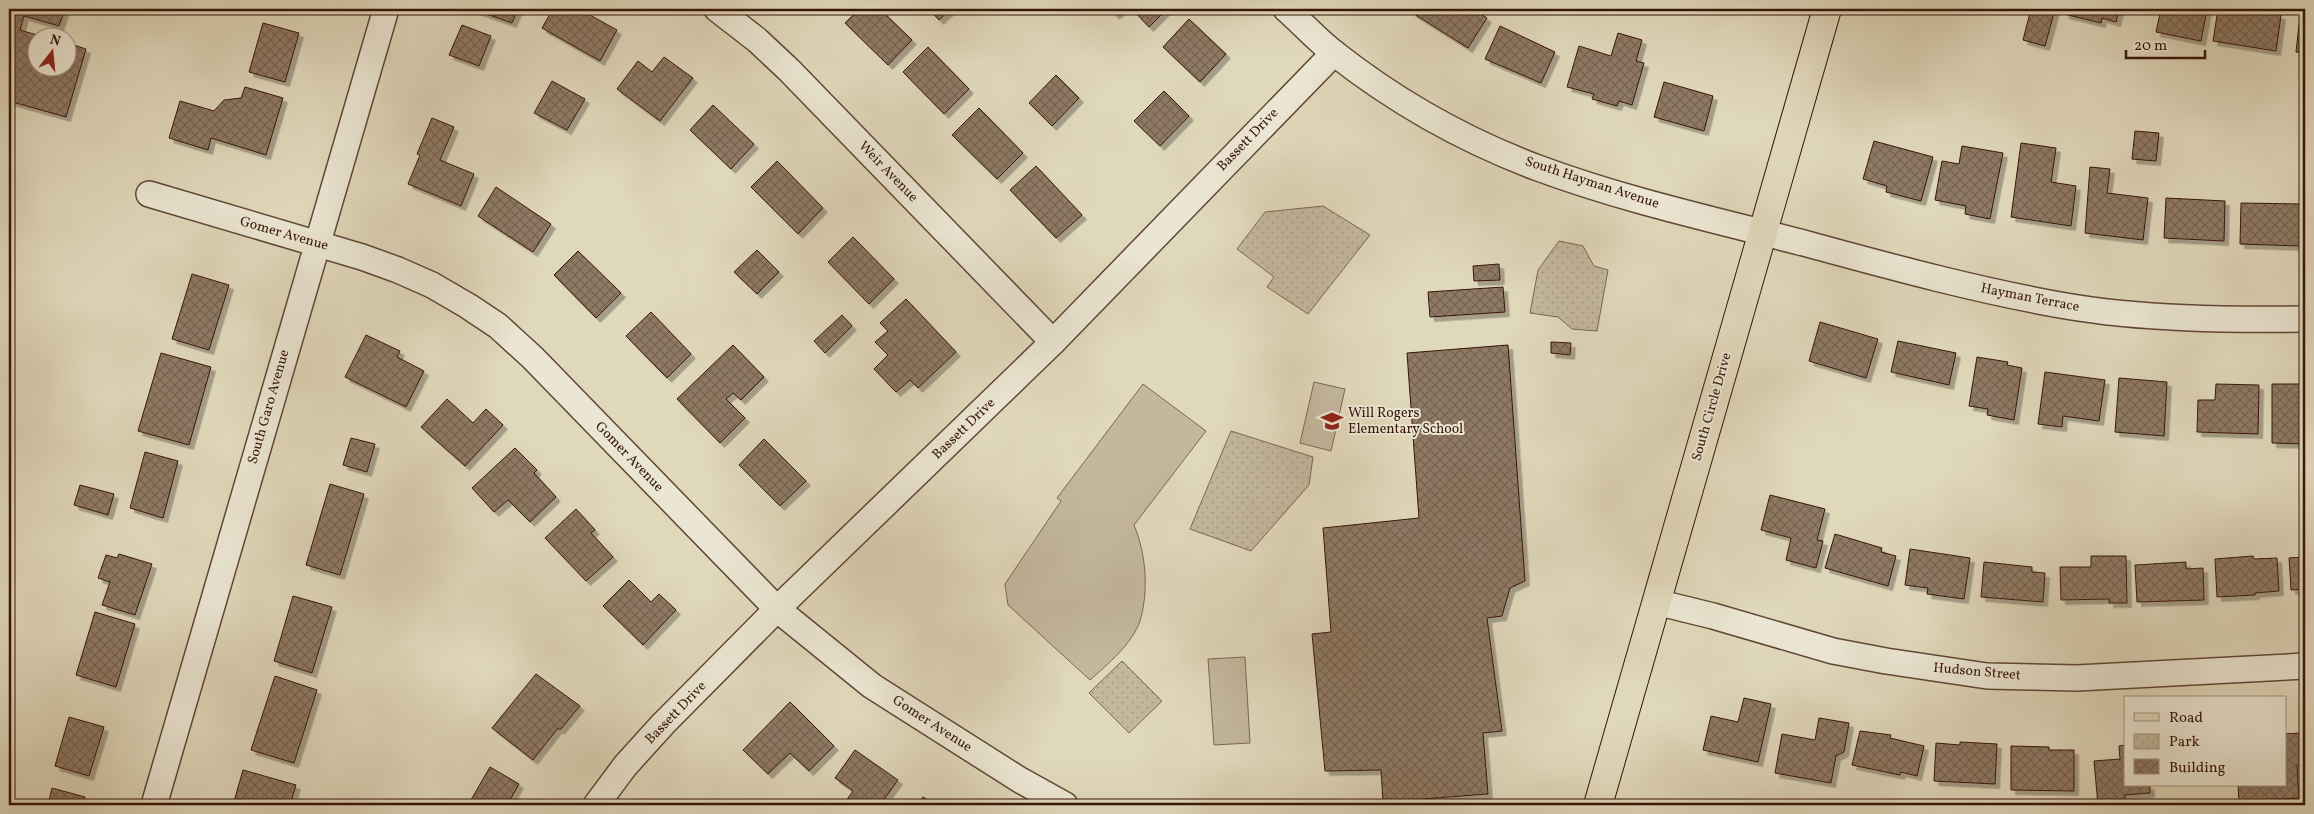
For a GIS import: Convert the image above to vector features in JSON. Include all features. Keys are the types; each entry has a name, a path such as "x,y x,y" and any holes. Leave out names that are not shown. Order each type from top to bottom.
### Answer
{"main road":[{"name":"South Circle Drive","path":"1598,805 1827,9"}],"street":[{"name":"South Garo Avenue","path":"154,805 316,243 386,9"},
{"name":"Weir Avenue","path":"717,9 789,70 1052,342"},
{"name":"South Hayman Avenue","path":"1286,9 1334,53 1390,92 1442,124 1507,154 1589,185 1761,233"},
{"name":"Bassett Drive","path":"596,805 625,766 663,724 777,609 1052,342 1334,53"},
{"name":"Gomer Avenue","path":"149,194 362,256 432,285 498,326 533,358 777,609 872,686 1020,780 1065,805"},
{"name":"Hayman Terrace","path":"1761,233 1910,272 2068,306 2126,313 2305,319"},
{"name":"Hudson Street","path":"1656,602 1713,616 1833,651 1894,663 1987,676 2077,678 2305,666"}],"green space":[{"path":"1323,206 1370,235 1308,314 1267,287 1274,277 1237,249 1265,212"},
{"path":"1559,241 1583,246 1594,266 1608,270 1597,331 1572,329 1558,317 1530,313 1538,270"},
{"path":"1314,382 1345,389 1331,451 1300,443"},
{"path":"1143,384 1206,431 1134,525 1144,560 1145,572 1145,597 1140,621 1125,646 1090,680 1008,605 1005,584 1061,501 1057,498"},
{"path":"1231,431 1313,457 1309,485 1251,551 1190,529"},
{"path":"1245,657 1250,743 1214,745 1208,659"},
{"path":"1122,661 1162,701 1129,733 1089,693"}],"building":[{"path":"9,9 65,9 59,26 24,16 20,30 28,32 28,78 77,78 66,117 9,101"},
{"path":"472,9 518,9 512,23"},
{"path":"553,9 579,9 617,30 600,61 542,28"},
{"path":"859,9 880,9 912,40 888,65 845,23"},
{"path":"929,9 951,9 939,20"},
{"path":"1109,9 1122,9 1115,15"},
{"path":"1132,9 1167,9 1149,27"},
{"path":"1413,9 1473,9 1487,18 1468,48 1411,12"},
{"path":"2031,9 2055,9 2045,46 2023,40"},
{"path":"2066,9 2119,9 2116,22 2102,18 2101,23 2064,14"},
{"path":"2161,9 2207,9 2201,41 2156,32"},
{"path":"2218,9 2256,9 2255,11 2281,15 2276,51 2213,41"},
{"path":"2300,16 2305,17 2305,53 2296,52"},
{"path":"1189,19 1226,54 1200,82 1163,47"},
{"path":"263,23 299,33 285,82 249,72"},
{"path":"462,25 491,36 479,66 449,55"},
{"path":"1500,26 1555,52 1541,83 1485,59"},
{"path":"1618,33 1642,40 1636,61 1644,63 1632,105 1619,101 1617,106 1592,99 1594,94 1567,87 1579,46 1611,56"},
{"path":"78,46 86,49 78,76"},
{"path":"928,47 969,89 944,114 903,72"},
{"path":"664,57 693,78 660,121 617,89 638,61 652,72"},
{"path":"1056,75 1079,98 1052,126 1029,103"},
{"path":"552,81 585,99 567,130 534,113"},
{"path":"1664,82 1713,96 1704,131 1654,117"},
{"path":"245,87 283,98 266,155 211,138 208,150 169,138 180,101 214,111 224,100 241,98"},
{"path":"1164,91 1189,116 1160,146 1134,121"},
{"path":"713,105 754,144 731,169 690,130"},
{"path":"979,108 1023,153 997,179 952,135"},
{"path":"432,118 454,127 440,160 474,174 461,206 408,184 420,155 417,154"},
{"path":"2135,131 2159,133 2156,161 2132,159"},
{"path":"1874,141 1933,157 1921,201 1886,192 1887,186 1863,179"},
{"path":"2021,143 2056,148 2051,182 2076,186 2071,226 2011,217"},
{"path":"1962,146 2003,153 1990,219 1965,214 1966,206 1935,200 1942,161 1959,164"},
{"path":"777,161 823,208 798,234 751,187"},
{"path":"1036,166 1082,215 1056,238 1010,190"},
{"path":"2090,167 2110,169 2107,193 2148,198 2143,240 2085,233"},
{"path":"496,187 551,224 533,252 478,216"},
{"path":"2166,198 2225,201 2224,241 2164,238"},
{"path":"2241,203 2301,204 2301,246 2240,244"},
{"path":"853,237 894,279 869,304 828,262"},
{"path":"757,250 779,272 757,294 734,272"},
{"path":"578,251 621,293 596,318 554,275"},
{"path":"1499,264 1500,280 1474,281 1473,266"},
{"path":"192,274 229,285 209,350 172,339"},
{"path":"1503,287 1505,312 1430,317 1428,292"},
{"path":"906,299 956,352 918,388 910,380 896,392 874,369 888,355 875,342 888,331 880,323"},
{"path":"651,312 691,354 667,378 626,336"},
{"path":"842,315 852,326 825,353 814,341"},
{"path":"1820,322 1878,339 1866,378 1809,361"},
{"path":"366,335 400,351 397,357 424,371 406,407 345,377"},
{"path":"1898,341 1956,353 1949,385 1891,372"},
{"path":"1551,342 1571,343 1570,355 1551,353"},
{"path":"733,345 764,377 741,400 733,393 726,399 745,418 720,443 677,399"},
{"path":"1508,345 1525,581 1510,588 1502,616 1487,618 1502,731 1483,733 1488,794 1383,802 1381,770 1325,771 1312,634 1331,632 1323,528 1419,518 1407,353"},
{"path":"161,353 211,367 189,445 138,431"},
{"path":"1977,357 2008,362 2007,365 2022,368 2014,420 1987,415 1988,409 1969,406"},
{"path":"2045,372 2105,380 2099,421 2063,416 2062,427 2038,424"},
{"path":"2119,378 2167,382 2164,436 2115,432"},
{"path":"2216,384 2259,385 2258,434 2197,432 2198,400 2215,400"},
{"path":"2272,384 2305,384 2305,444 2272,443"},
{"path":"447,399 473,423 486,409 503,425 465,466 421,427"},
{"path":"351,438 375,444 367,472 343,465"},
{"path":"764,439 806,481 780,506 739,465"},
{"path":"515,448 537,470 534,473 556,497 530,522 508,500 494,512 472,488"},
{"path":"145,452 178,461 163,518 130,508"},
{"path":"330,484 364,494 340,575 306,565"},
{"path":"80,485 114,494 108,515 74,505"},
{"path":"1770,495 1825,509 1817,540 1823,541 1816,568 1786,560 1791,538 1761,530"},
{"path":"576,509 595,530 591,533 613,557 586,581 545,538"},
{"path":"1835,534 1882,548 1881,552 1896,556 1888,586 1825,568"},
{"path":"1910,549 1970,558 1964,599 1927,594 1928,588 1905,585"},
{"path":"119,554 152,564 135,615 102,605 110,582 98,578 106,555 117,558"},
{"path":"2091,556 2126,556 2127,603 2109,603 2109,599 2061,600 2060,567 2091,567"},
{"path":"2253,556 2254,559 2277,558 2279,591 2255,593 2255,595 2217,597 2215,559"},
{"path":"2305,557 2305,589 2291,590 2289,558"},
{"path":"1984,562 2032,567 2032,572 2045,573 2043,602 1981,597"},
{"path":"2186,562 2186,569 2203,568 2204,600 2137,602 2135,565"},
{"path":"629,580 651,602 659,594 676,610 643,645 603,606"},
{"path":"293,596 332,607 312,673 274,661"},
{"path":"95,612 135,624 116,687 76,675"},
{"path":"536,674 580,706 560,730 558,728 533,760 492,728"},
{"path":"275,676 317,690 294,763 251,750"},
{"path":"1744,698 1771,704 1758,762 1703,750 1711,716 1738,722"},
{"path":"790,702 834,746 809,771 790,753 768,774 743,750"},
{"path":"69,717 104,727 89,776 55,766"},
{"path":"1819,718 1849,723 1844,752 1836,756 1831,783 1775,773 1782,734 1815,740"},
{"path":"1860,731 1891,735 1890,738 1924,746 1917,776 1901,772 1900,775 1852,765"},
{"path":"2301,733 2303,765 2297,765 2299,798 2239,801 2238,786 2286,786 2286,734"},
{"path":"1960,742 1997,744 1995,784 1934,781 1936,743 1960,745"},
{"path":"2124,745 2124,786 2150,786 2150,793 2125,795 2126,805 2098,805 2094,761 2120,759 2119,746"},
{"path":"2011,746 2049,747 2049,750 2074,750 2074,791 2011,790"},
{"path":"855,750 898,780 880,805 843,805 853,791 835,778"},
{"path":"490,767 519,784 507,805 468,805"},
{"path":"243,770 296,785 290,805 233,805"},
{"path":"52,788 85,797 83,805 48,805"},
{"path":"923,797 936,805 918,805"}],"place":[{"name":"Will Rogers Elementary School","path":"1332,421"}]}
